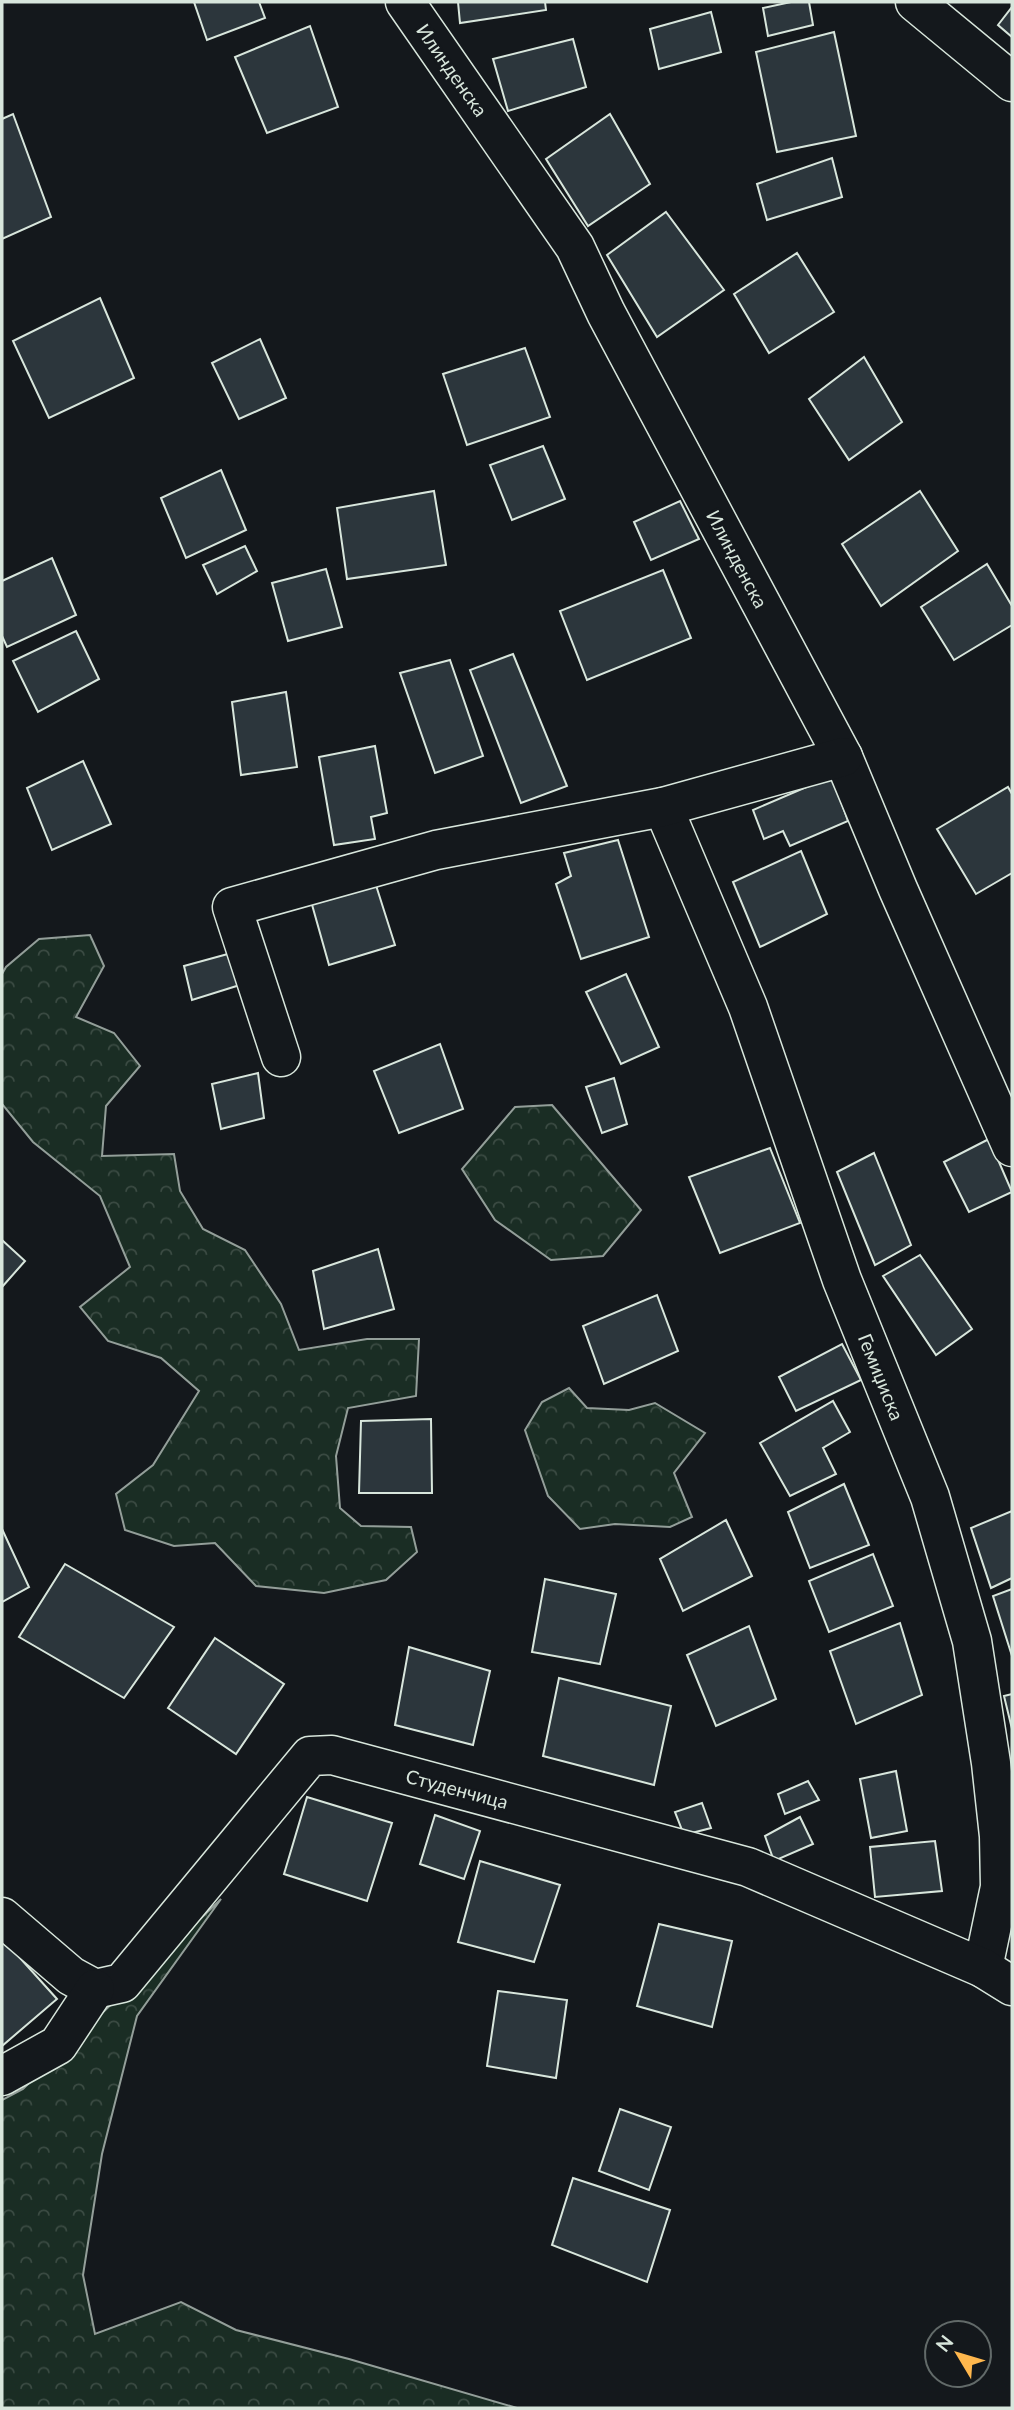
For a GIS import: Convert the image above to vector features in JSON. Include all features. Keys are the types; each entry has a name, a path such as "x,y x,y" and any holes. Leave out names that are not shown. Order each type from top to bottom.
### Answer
{"street":[{"name":"Илинденска","path":"405,2 575,247 606,313 843,757 1012,1147"},
{"path":"915,2 1012,82"},
{"path":"281,1058 232,907 436,850 663,807 843,757"},
{"name":"Гемиџиска","path":"663,807 748,1007 842,1280 930,1497 972,1641 992,1763 999,1836 998,1977"},
{"name":"Студенчица","path":"95,1989 122,1983 310,1756 332,1755 748,1867 998,1977"},
{"path":"2,1917 71,1976 95,1989 58,2045 2,2076"}],"green space":[{"path":"90,935 104,966 76,1017 114,1033 140,1066 106,1106 102,1156 174,1154 180,1191 203,1229 245,1250 281,1304 299,1350 367,1339 419,1339 416,1396 348,1408 336,1456 340,1508 361,1526 411,1527 417,1552 386,1580 324,1593 256,1586 215,1543 174,1546 125,1530 116,1494 153,1465 199,1391 161,1358 108,1341 80,1307 130,1267 100,1196 33,1142 2,1104 2,974 6,967 39,939"},
{"path":"552,1105 641,1210 603,1256 551,1260 495,1220 462,1169 515,1107"},
{"path":"569,1388 587,1408 629,1410 655,1403 705,1433 674,1473 692,1517 670,1527 615,1524 580,1529 548,1496 525,1430 542,1402"},
{"path":"221,1899 137,2016 102,2154 83,2275 95,2334 181,2302 236,2330 349,2359 517,2408 2,2408 2,2100 23,2089"}],"building":[{"path":"194,2 259,2 265,18 207,40"},
{"path":"458,2 545,2 546,10 460,23"},
{"path":"791,2 809,2 813,25 768,36 763,8"},
{"path":"1012,7 1012,37 998,25"},
{"path":"711,12 721,52 659,69 650,29"},
{"path":"310,26 338,107 267,133 235,57"},
{"path":"834,32 856,136 777,152 756,52"},
{"path":"573,39 586,87 508,111 493,59"},
{"path":"13,114 51,217 2,239 2,119"},
{"path":"610,114 650,184 588,226 546,159"},
{"path":"832,158 842,197 767,220 757,184"},
{"path":"666,212 724,290 657,337 607,255"},
{"path":"797,253 834,312 769,353 734,294"},
{"path":"100,298 134,378 49,418 13,341"},
{"path":"260,339 286,398 239,419 212,363"},
{"path":"525,348 550,417 467,445 443,374"},
{"path":"864,357 902,422 849,460 809,399"},
{"path":"543,446 565,499 512,520 490,465"},
{"path":"221,470 246,530 186,558 161,498"},
{"path":"434,491 446,565 347,579 337,508"},
{"path":"920,491 958,551 881,606 842,544"},
{"path":"680,501 699,539 651,560 634,522"},
{"path":"245,546 257,571 217,594 203,565"},
{"path":"52,558 76,615 7,647 2,636 2,581"},
{"path":"987,564 1012,606 1012,625 954,660 921,607"},
{"path":"326,569 342,627 288,641 272,583"},
{"path":"663,570 691,638 587,680 560,611"},
{"path":"76,631 99,679 38,712 13,661"},
{"path":"513,654 567,786 521,803 470,670"},
{"path":"450,660 483,756 435,773 400,673"},
{"path":"286,692 297,767 241,775 232,702"},
{"path":"375,746 387,813 371,817 375,839 334,845 319,757"},
{"path":"83,761 111,824 52,850 27,788"},
{"path":"832,776 848,821 790,846 783,831 764,839 753,810"},
{"path":"1008,787 1012,794 1012,873 976,894 937,829"},
{"path":"618,840 649,937 581,959 556,884 571,876 564,853"},
{"path":"801,851 827,914 760,947 733,882"},
{"path":"374,879 395,945 329,965 309,894"},
{"path":"235,952 243,984 192,1000 184,966"},
{"path":"626,974 659,1047 621,1064 586,992"},
{"path":"440,1044 463,1109 399,1133 374,1071"},
{"path":"258,1073 264,1118 221,1129 212,1084"},
{"path":"614,1078 627,1124 602,1133 586,1087"},
{"path":"989,1139 1012,1192 969,1212 944,1162"},
{"path":"770,1148 800,1223 720,1253 689,1177"},
{"path":"874,1153 911,1245 875,1265 837,1172"},
{"path":"2,1240 25,1261 2,1287"},
{"path":"378,1249 394,1309 324,1329 313,1271"},
{"path":"920,1255 972,1329 936,1355 883,1276"},
{"path":"657,1295 678,1351 604,1384 583,1326"},
{"path":"842,1344 861,1380 796,1411 779,1377"},
{"path":"833,1401 850,1432 823,1448 836,1474 790,1496 760,1443"},
{"path":"431,1419 432,1493 359,1493 361,1421"},
{"path":"844,1484 869,1545 810,1568 788,1512"},
{"path":"1012,1511 1012,1578 991,1588 971,1528"},
{"path":"726,1520 752,1576 683,1611 660,1559"},
{"path":"2,1529 29,1587 2,1602"},
{"path":"873,1554 893,1606 829,1632 809,1581"},
{"path":"65,1564 174,1627 124,1698 19,1637"},
{"path":"545,1579 616,1594 600,1664 532,1652"},
{"path":"1012,1589 1012,1656 993,1596"},
{"path":"900,1623 922,1695 856,1724 830,1651"},
{"path":"749,1626 776,1699 716,1726 687,1655"},
{"path":"215,1638 284,1684 236,1754 168,1708"},
{"path":"409,1647 490,1671 473,1745 395,1725"},
{"path":"559,1678 671,1706 654,1785 543,1756"},
{"path":"1012,1694 1012,1729 1004,1696"},
{"path":"896,1771 907,1831 871,1838 860,1779"},
{"path":"808,1781 819,1800 785,1814 778,1794"},
{"path":"307,1797 392,1823 367,1901 284,1874"},
{"path":"702,1803 711,1828 684,1835 675,1812"},
{"path":"435,1815 480,1831 464,1879 420,1864"},
{"path":"800,1817 813,1844 774,1861 765,1836"},
{"path":"935,1841 942,1891 875,1897 870,1847"},
{"path":"480,1861 560,1885 534,1962 458,1942"},
{"path":"659,1924 732,1941 712,2027 637,2006"},
{"path":"2,1938 57,1999 2,2046"},
{"path":"498,1991 567,2000 556,2078 487,2066"},
{"path":"620,2109 671,2127 649,2190 599,2171"},
{"path":"573,2178 670,2210 647,2282 552,2245"}]}
